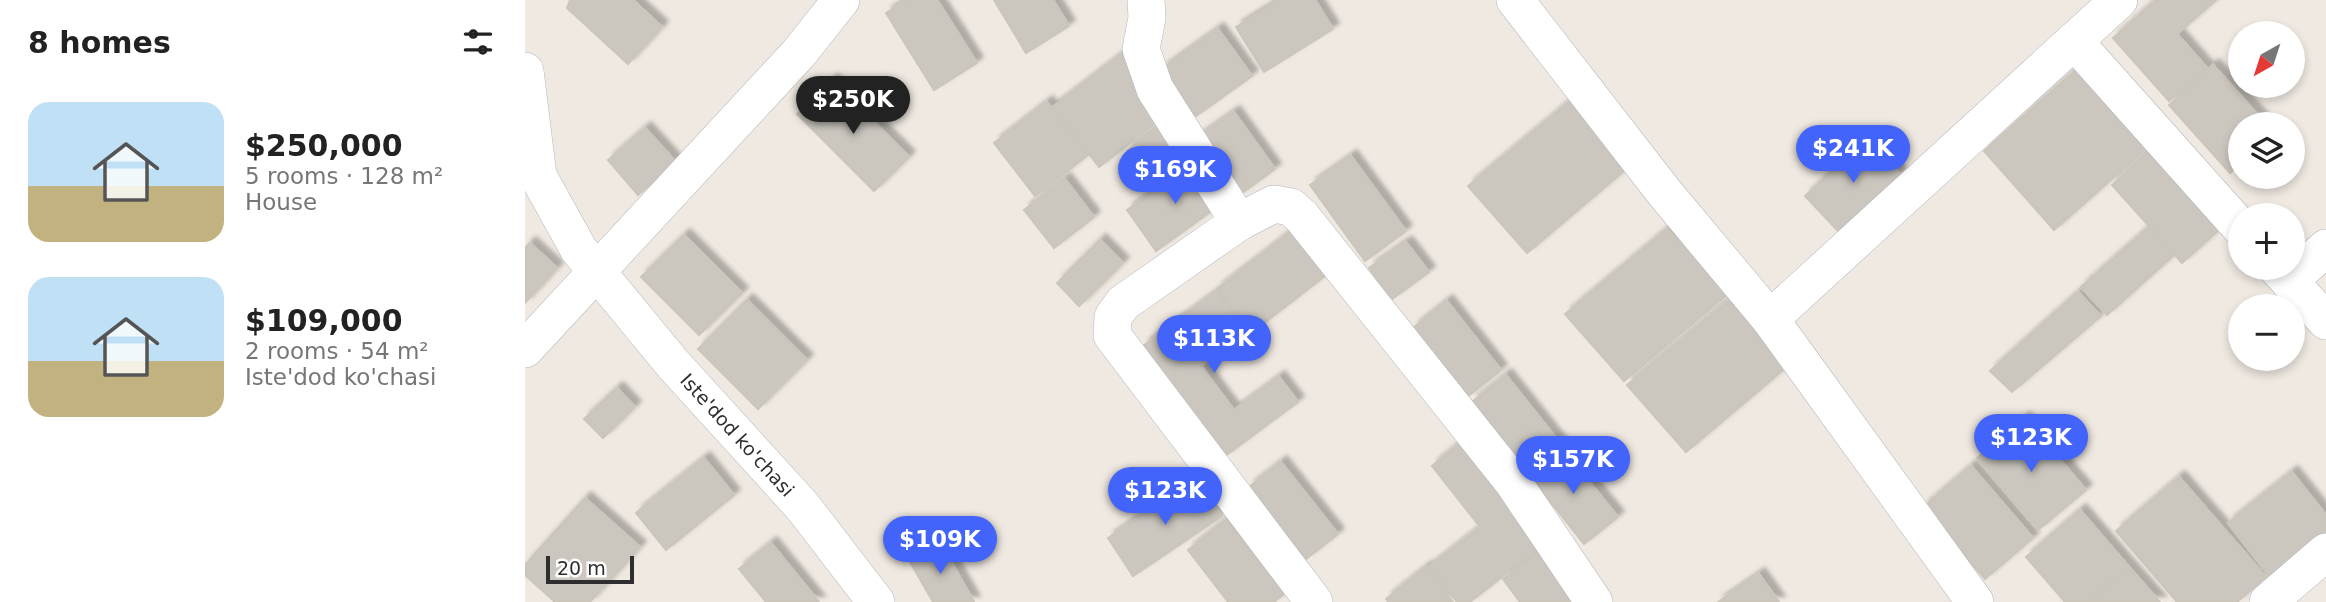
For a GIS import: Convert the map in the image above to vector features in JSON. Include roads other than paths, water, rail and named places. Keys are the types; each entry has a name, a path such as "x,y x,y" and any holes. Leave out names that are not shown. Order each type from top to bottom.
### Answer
{"street":[{"path":"525,349 587,260 799,52 841,0"},
{"path":"1146,0 1147,18 1141,49 1155,89 1239,222"},
{"path":"1515,0 1664,192 1770,319 1975,602"},
{"path":"1770,319 2119,0"},
{"path":"2074,41 2228,214"},
{"name":"Iste'dod ko'chasi","path":"525,71 538,176 587,260 673,364 803,507 876,602"},
{"path":"1314,602 1112,335 1113,317 1123,303 1239,222 1274,204 1291,207 1302,217 1513,482 1594,602"},
{"path":"2305,261 2326,248"},
{"path":"2288,280 2326,321"},
{"path":"2268,602 2326,552"}]}
